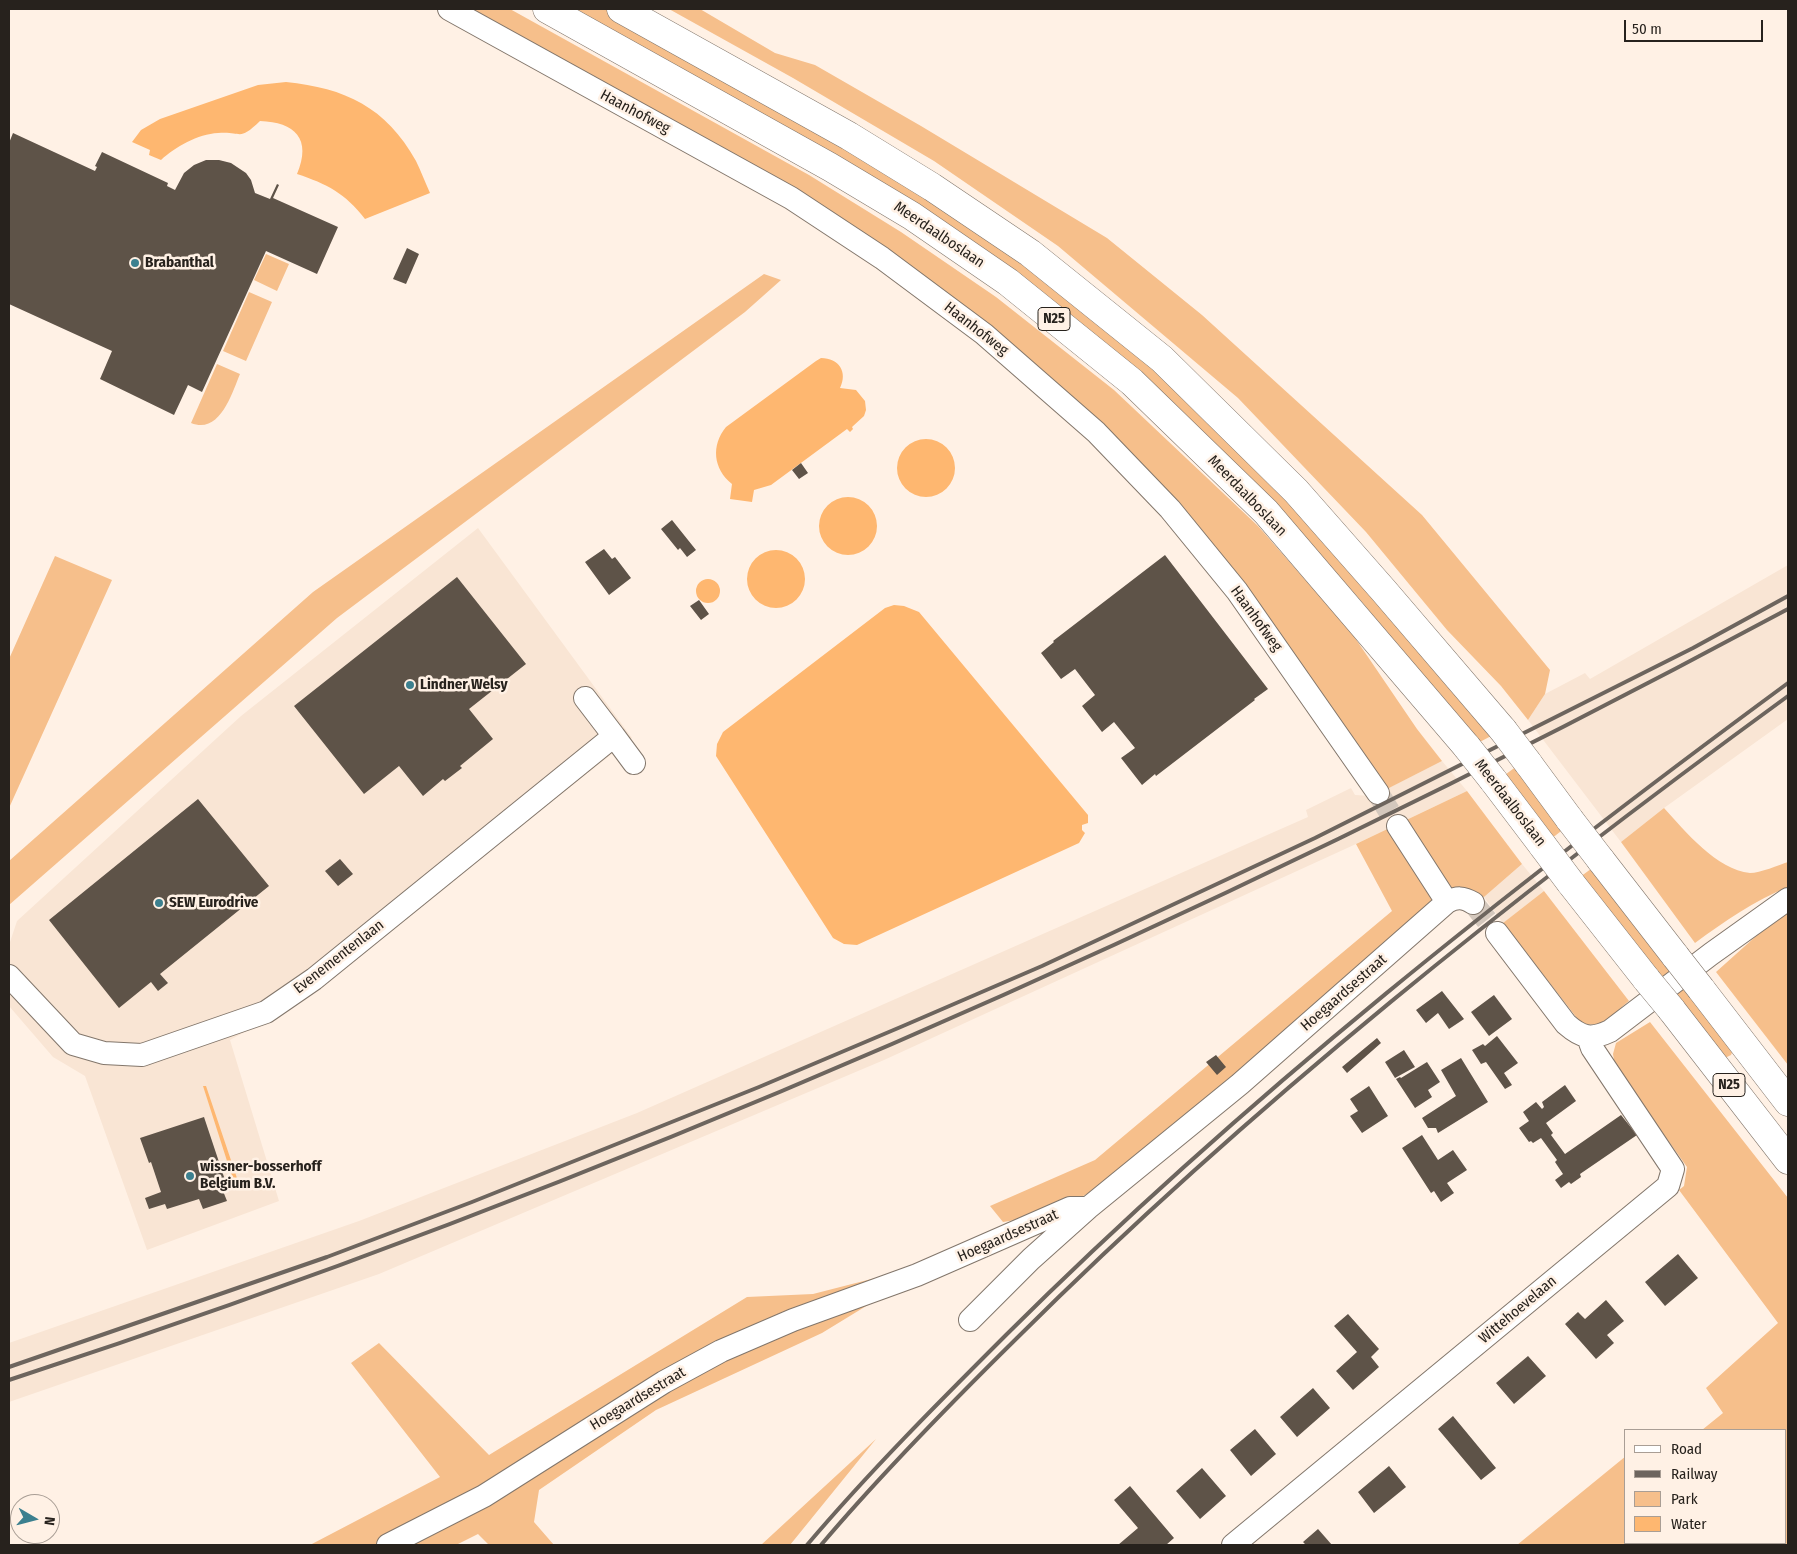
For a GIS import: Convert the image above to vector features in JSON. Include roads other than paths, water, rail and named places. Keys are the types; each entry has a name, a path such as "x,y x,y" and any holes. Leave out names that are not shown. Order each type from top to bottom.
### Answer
{"highway":[{"name":"Meerdaalboslaan","path":"547,9 830,167 912,216 1008,282 1132,382 1266,512 1467,747 1570,882 1788,1160"},
{"name":"N25","path":"621,9 849,136 932,187 1030,253 1162,359 1296,491 1502,730 1788,1102"}],"street":[{"name":"Haanhofweg","path":"449,9 791,198 882,258 984,334 1096,432 1170,509 1237,590 1378,793"},
{"path":"585,698 634,763"},
{"name":"Evenementenlaan","path":"9,976 73,1044 104,1053 142,1055 266,1012 321,972 614,736"},
{"path":"1398,826 1447,902 1455,898 1465,898 1474,903"},
{"path":"1497,933 1566,1024 1576,1032 1588,1037 1600,1036 1788,899"},
{"name":"Hoegaardsestraat","path":"388,1545 484,1496 664,1382 721,1351 793,1320 917,1276 1070,1208 1088,1208 1240,1084 1447,902"},
{"name":"Wittehoevelaan","path":"1233,1545 1668,1186 1673,1169 1592,1048 1588,1037"},
{"path":"970,1320 1031,1259 1088,1208"}],"water":[{"path":"286,82 327,89 345,95 362,103 377,114 404,142 416,161 430,193 365,219 350,202 335,190 297,174 301,162 301,142 291,129 272,122 260,121 248,131 240,134 218,133 203,136 173,150 161,160 149,155 150,150 132,142 141,130 160,119 258,85"},
{"path":"821,358 833,360 840,367 843,377 840,388 856,390 865,401 866,410 864,416 852,427 853,429 850,432 847,429 771,485 754,490 752,502 730,499 732,484 721,471 716,457 716,449 721,434 726,427"},
{"path":"920,439 932,439 947,447 955,462 955,474 947,489 932,497 920,497 905,489 897,474 897,462 905,447"},
{"path":"842,497 854,497 869,505 877,520 877,532 869,547 854,555 842,555 827,547 819,532 819,520 827,505"},
{"path":"776,550 787,552 797,558 803,568 805,579 803,590 797,600 787,606 776,608 765,606 755,600 749,590 747,579 749,568 755,558 765,552"},
{"path":"708,579 713,580 719,586 719,596 713,602 708,603 703,602 697,596 696,591 697,586 703,580"},
{"path":"894,605 904,606 919,612 1088,815 1088,823 1082,825 1082,830 1085,833 1079,843 857,945 844,944 833,938 716,756 717,744 723,732 885,608"},
{"path":"203,1086 206,1086 240,1187 236,1189"}],"tunnel":[{"path":"1378,793 1398,826"},
{"path":"1473,903 1497,933"}],"railway":[{"path":"9,1367 327,1257 472,1202 759,1087 1042,966 1315,838 1693,648 1788,596"},
{"path":"9,1380 239,1302 466,1218 692,1128 915,1034 1137,934 1356,830 1573,722 1788,609"},
{"path":"807,1545 879,1464 980,1361 1098,1246 1191,1160 1287,1076 1484,914 1788,683"},
{"path":"821,1545 966,1388 1107,1251 1199,1166 1390,1002 1488,923 1687,770 1788,696"}],"place":[{"name":"Brabanthal","path":"135,263"},
{"name":"Lindner Welsy","path":"410,685"},
{"name":"SEW Eurodrive","path":"159,903"},
{"name":"wissner-bosserhoff Belgium B.V.","path":"190,1176"}]}
